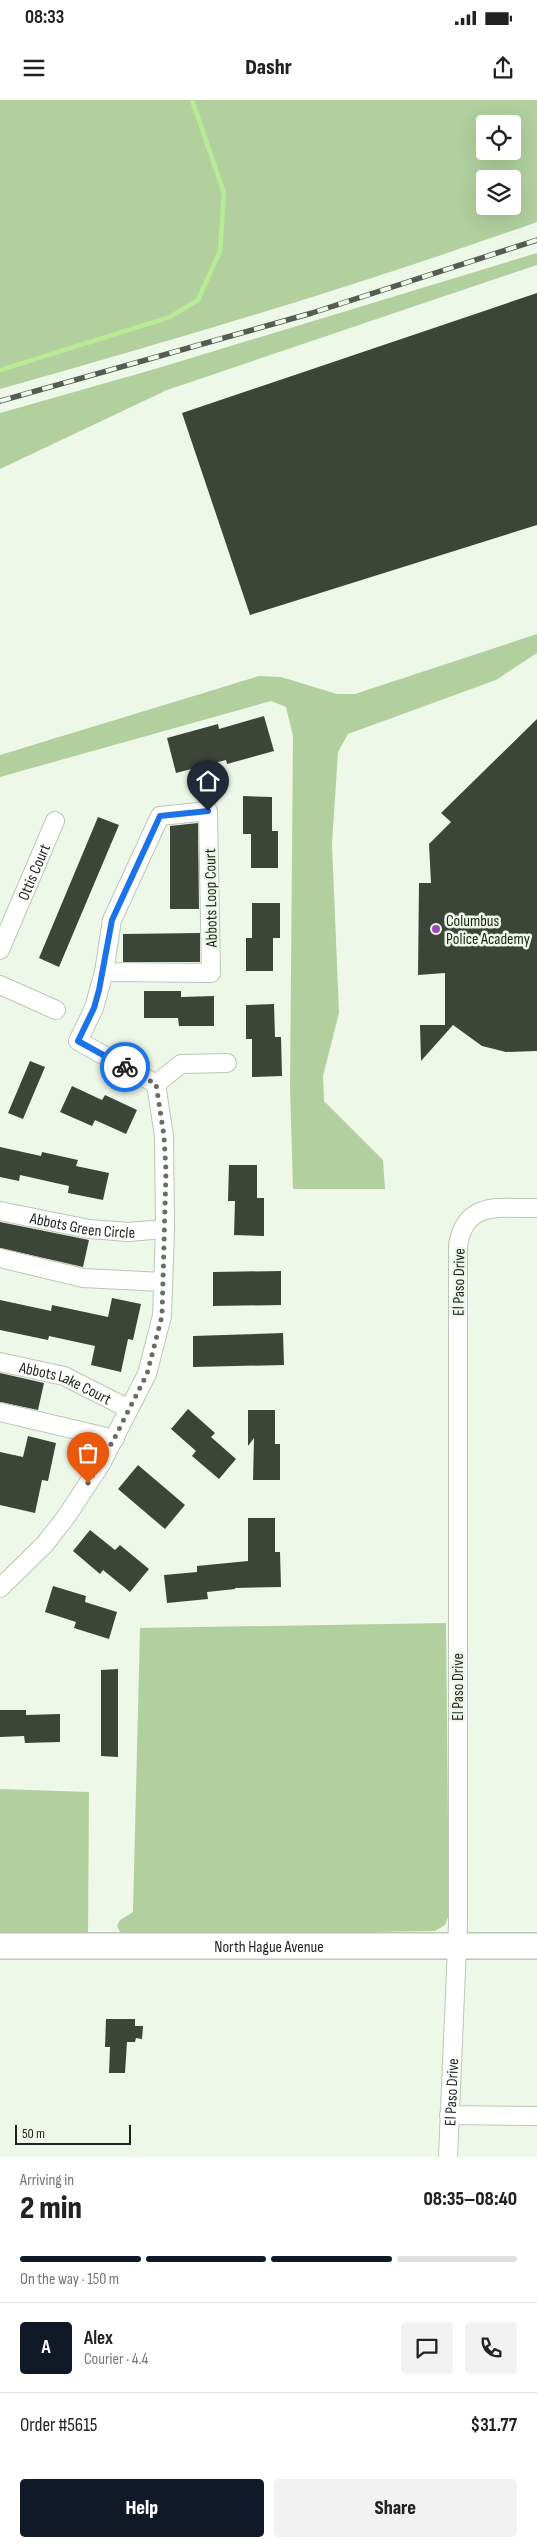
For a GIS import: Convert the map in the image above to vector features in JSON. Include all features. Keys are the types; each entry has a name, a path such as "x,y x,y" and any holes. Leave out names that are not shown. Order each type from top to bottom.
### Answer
{"main road":[{"name":"North Hague Avenue","path":"0,1946 537,1946"}],"street":[{"name":"Abbots Loop Court","path":"104,972 211,973 208,811 160,816 112,920 104,972 94,1008 78,1041 156,1084"},
{"name":"Ottis Court","path":"0,950 55,821"},
{"path":"0,985 56,1010"},
{"path":"0,1588 45,1544 61,1524 101,1464 147,1374 162,1316 165,1229 164,1136 156,1084 181,1064 227,1063"},
{"name":"El Paso Drive","path":"448,2157 455,1946 458,1924 458,1244 461,1231 467,1219 476,1212 487,1209 537,1208"},
{"name":"Abbots Green Circle","path":"0,1211 89,1229 128,1232 165,1229"},
{"path":"0,1258 83,1278 163,1282"},
{"name":"Abbots Lake Court","path":"0,1362 64,1376 129,1409"},
{"path":"0,1412 114,1439"},
{"path":"449,2115 537,2116"}],"green space":[{"path":"0,100 537,100 537,222 404,268 0,389"},
{"path":"537,253 537,265 167,390 0,469 0,413 155,369"},
{"path":"537,634 537,653 496,680 348,734 338,752 332,844 339,1013 323,1076 324,1101 383,1160 385,1189 293,1189 290,1087 293,736 286,707 271,701 0,777 0,755 259,676 281,677 337,694 355,694"},
{"path":"446,1623 449,1915 445,1925 435,1931 122,1936 117,1926 120,1920 133,1912 140,1628"},
{"path":"0,1789 89,1792 88,1935 0,1935"}],"building":[{"path":"537,293 537,525 250,615 182,413"},
{"path":"264,716 274,751 227,764 226,760 176,773 167,738 218,724 219,729"},
{"path":"537,719 537,1051 506,1052 482,1046 453,1025 421,1061 420,1025 445,1025 445,973 418,975 419,883 431,883 429,844 451,822 441,813"},
{"path":"243,796 272,797 272,831 278,831 278,868 251,868 251,834 243,834"},
{"path":"98,817 119,825 59,967 39,958"},
{"path":"198,823 199,909 170,909 170,826"},
{"path":"252,903 280,903 280,938 273,938 273,971 246,971 246,938 252,938"},
{"path":"200,933 200,962 123,962 123,934"},
{"path":"144,991 181,991 181,997 214,996 214,1026 179,1026 178,1018 144,1018"},
{"path":"274,1004 275,1037 281,1037 282,1076 252,1077 252,1039 246,1039 246,1005"},
{"path":"30,1061 45,1067 23,1119 8,1113"},
{"path":"72,1086 102,1100 105,1095 137,1110 126,1134 95,1120 92,1126 60,1112"},
{"path":"0,1147 41,1156 42,1152 78,1160 76,1166 109,1173 103,1200 68,1193 69,1186 20,1175 19,1181 0,1177"},
{"path":"229,1165 257,1165 257,1198 264,1198 264,1236 234,1235 235,1201 228,1201"},
{"path":"0,1222 89,1240 83,1267 0,1248"},
{"path":"281,1271 281,1305 213,1306 213,1272"},
{"path":"112,1298 141,1304 133,1340 128,1339 121,1372 91,1365 95,1346 49,1336 48,1340 0,1330 0,1300 51,1311 52,1305 108,1317"},
{"path":"283,1333 284,1365 193,1367 193,1336"},
{"path":"0,1373 44,1383 38,1410 0,1402"},
{"path":"188,1409 215,1433 211,1437 236,1459 219,1479 192,1456 196,1451 171,1429"},
{"path":"248,1410 275,1410 275,1444 280,1444 280,1480 253,1480 254,1438 248,1446"},
{"path":"28,1436 56,1443 48,1481 42,1480 35,1513 0,1505 0,1452 23,1457"},
{"path":"138,1465 185,1505 165,1529 118,1489"},
{"path":"248,1518 275,1518 275,1552 280,1552 281,1587 235,1588 207,1592 208,1599 167,1603 164,1575 197,1572 197,1566 248,1561"},
{"path":"90,1530 115,1550 120,1545 149,1569 130,1592 103,1570 100,1574 73,1551"},
{"path":"53,1586 86,1596 85,1602 117,1612 109,1639 74,1628 76,1622 45,1612"},
{"path":"118,1669 118,1757 101,1756 101,1670"},
{"path":"0,1710 26,1710 26,1715 60,1714 60,1742 25,1743 24,1736 0,1737"},
{"path":"106,2019 135,2019 135,2026 143,2026 142,2039 136,2038 135,2042 127,2042 125,2073 109,2073 110,2047 105,2047"}],"waterway":[{"path":"0,370 170,317 198,300 220,251 224,193 192,100"}],"railway":[{"path":"0,401 312,313 537,240"}],"way so far":[{"path":"88,1483 101,1464 147,1374 162,1316 166,1171 164,1136 156,1084 125,1067"}],"place":[{"name":"Columbus Police Academy","path":"436,929"}],"route":[{"path":"125,1067 78,1041 94,1008 104,972 112,920 160,816 208,811"}]}
